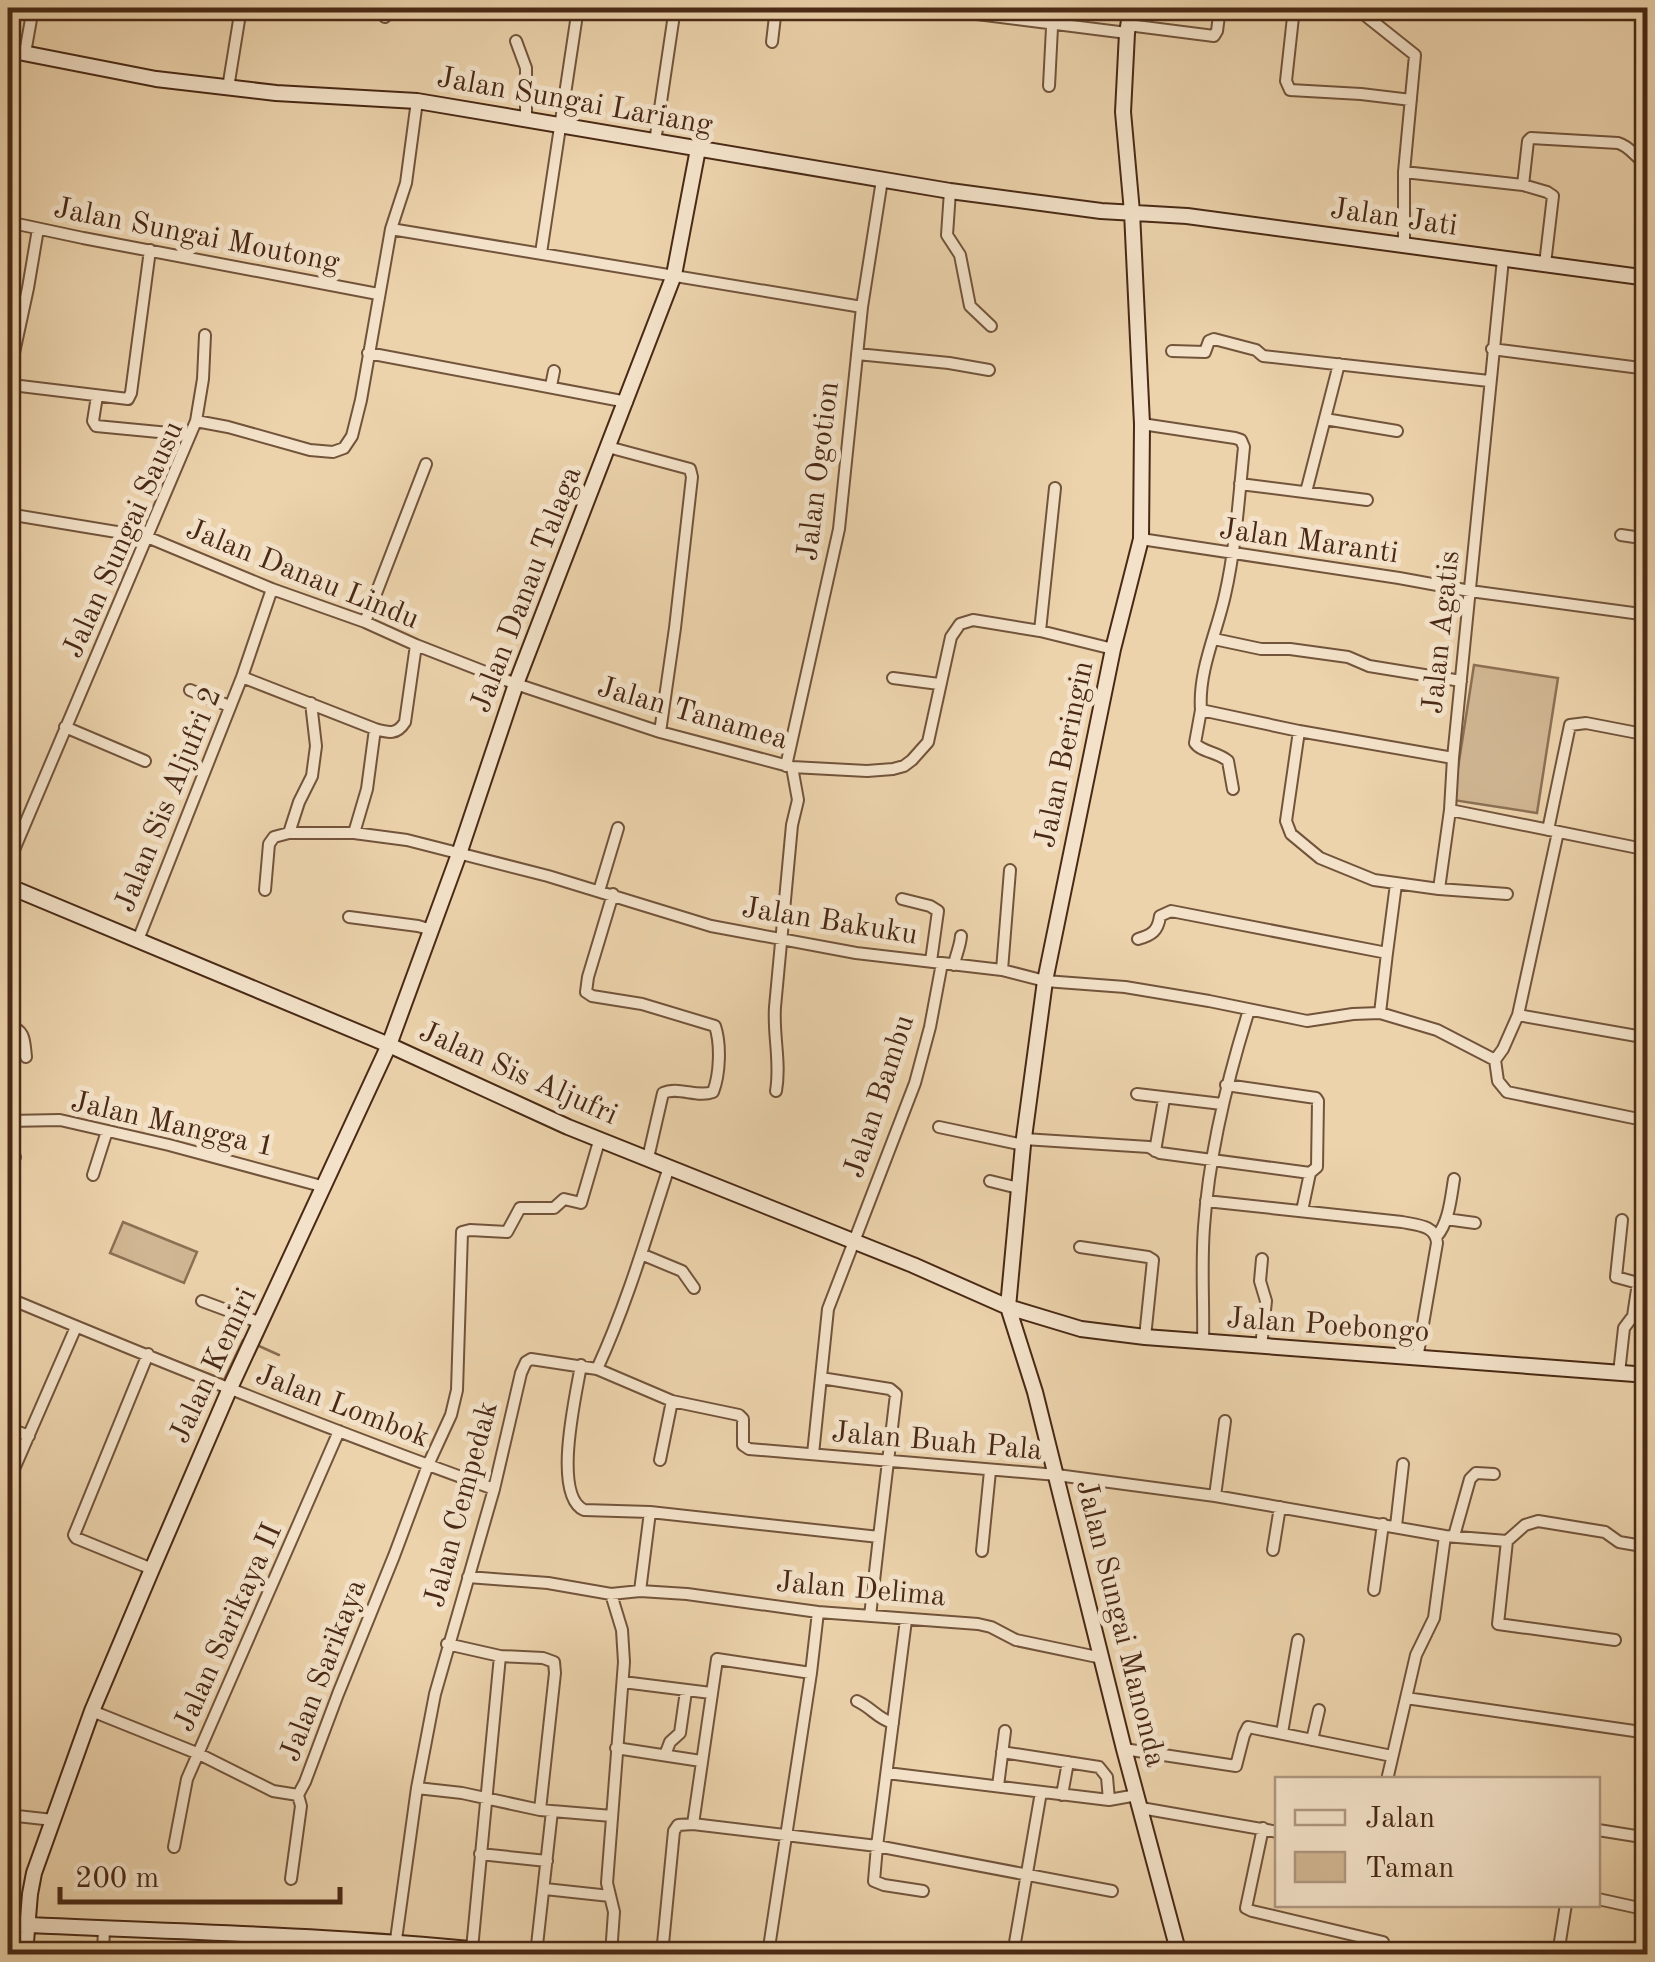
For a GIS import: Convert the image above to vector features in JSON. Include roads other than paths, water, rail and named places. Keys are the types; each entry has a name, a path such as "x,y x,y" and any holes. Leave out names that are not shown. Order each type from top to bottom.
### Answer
{"street":[{"path":"25,53 33,8"},
{"path":"228,88 242,8"},
{"path":"541,253 578,8"},
{"path":"655,142 674,8"},
{"path":"772,42 776,8"},
{"path":"929,8 1053,24 1214,36 1220,8"},
{"path":"1049,86 1053,8"},
{"name":"Jalan Beringin","path":"1008,1307 1018,1188 1045,980 1113,649 1140,539 1142,424 1123,112 1131,8"},
{"path":"1294,8 1286,82 1290,90 1412,100"},
{"path":"1349,8 1361,12 1414,56 1404,172 1404,246"},
{"path":"516,41 526,68 526,119"},
{"name":"Jalan Sungai Lariang","path":"8,50 136,76 228,88 417,101 950,191 1132,212"},
{"name":"Jalan Sungai Sausu","path":"8,864 196,421 310,450 333,452 344,448 352,436 391,229 406,183 417,101"},
{"path":"1523,186 1531,138 1618,142 1648,164"},
{"name":"Jalan Danau Talaga","path":"389,1045 460,854 516,684 674,275 698,149"},
{"path":"1404,172 1547,192 1553,196 1544,264"},
{"name":"Jalan Ogotion","path":"776,1090 779,1071 774,1021 792,825 798,800 789,766 839,529 862,307 882,180"},
{"path":"950,191 947,235 960,255 970,306 991,326"},
{"name":"Jalan Jati","path":"1132,212 1187,216 1648,278"},
{"name":"Jalan Sungai Moutong","path":"8,222 378,294"},
{"path":"38,229 9,381 12,384 122,400 130,397 150,250"},
{"path":"391,229 862,307"},
{"name":"Jalan Agatis","path":"1439,889 1450,810 1502,259"},
{"path":"196,421 205,335"},
{"path":"1172,351 1205,352 1214,339 1256,350 1260,356 1489,382"},
{"path":"1492,349 1648,370"},
{"path":"368,353 626,402"},
{"path":"857,354 989,370"},
{"path":"1306,492 1339,364"},
{"path":"551,386 554,371"},
{"path":"97,396 96,426 190,435"},
{"path":"1325,419 1397,431"},
{"path":"1142,424 1238,438 1244,446 1233,554 1201,690 1195,743 1226,759 1233,789"},
{"path":"608,448 680,465 690,469 692,478 660,732"},
{"path":"365,622 426,464"},
{"path":"1240,484 1367,500"},
{"path":"1040,630 1055,488"},
{"name":"Jalan Danau Lindu","path":"8,514 147,537 516,684"},
{"path":"1621,535 1648,539"},
{"name":"Jalan Maranti","path":"1140,539 1648,615"},
{"name":"Jalan Sis Aljufri 2","path":"138,940 242,677 272,589"},
{"name":"Jalan Tanamea","path":"516,684 660,732 789,766 867,771 904,766 928,742 951,637 960,624 974,620 1040,630 1113,649"},
{"path":"1214,639 1261,649 1348,657 1369,666 1461,681"},
{"path":"354,833 367,789 376,729 394,733 405,722 416,646"},
{"name":"Jalan Sis Aljufri 2","path":"242,677 376,729"},
{"path":"892,678 939,684"},
{"path":"190,690 229,706"},
{"path":"264,890 269,844 274,837 288,833 312,776 316,746 311,703"},
{"path":"1201,710 1453,758"},
{"path":"1648,736 1586,722 1570,724 1518,1015 1495,1060 1498,1081 1507,1092 1648,1122"},
{"path":"66,727 145,761"},
{"path":"1299,731 1286,821 1290,834 1320,858 1374,880 1506,894"},
{"path":"1450,810 1648,850"},
{"path":"599,891 618,828"},
{"name":"Jalan Bakuku","path":"288,833 354,833 407,840 613,894 711,926 856,953 1125,988 1307,1021 1380,1013 1437,1030 1495,1060"},
{"path":"1002,970 1010,870"},
{"path":"1380,1013 1396,884"},
{"name":"Jalan Sis Aljufri","path":"8,886 389,1045 532,1110 1008,1307"},
{"path":"613,894 586,985 588,994 671,1011 715,1026 717,1032 713,1092 703,1095 671,1090 663,1094 648,1158"},
{"path":"902,899 938,911 942,963"},
{"path":"1138,939 1150,936 1160,916 1171,911 1387,953"},
{"path":"350,917 432,930"},
{"path":"942,963 956,952 961,936"},
{"name":"Jalan Bambu","path":"831,1299 916,1083 942,963"},
{"path":"1203,1342 1206,1201 1226,1085 1249,1010"},
{"path":"1518,1015 1648,1038"},
{"path":"8,1025 19,1029 23,1036 26,1057"},
{"name":"Jalan Kemiri","path":"26,1954 34,1873 92,1711 230,1388 389,1045"},
{"path":"1226,1085 1318,1101 1317,1167 1310,1174 1302,1211"},
{"path":"1137,1094 1222,1104"},
{"path":"1155,1151 1164,1098"},
{"name":"Jalan Mangga 1","path":"8,1121 60,1120 324,1187"},
{"path":"939,1128 1024,1142 1149,1147 1214,1161 1310,1174"},
{"path":"93,1175 107,1131"},
{"name":"Jalan Sarikaya","path":"92,1711 198,1754 273,1791 298,1795 428,1465 452,1415 457,1390 462,1232 505,1233 511,1229 520,1208 554,1208 564,1199 580,1203 600,1138"},
{"path":"596,1369 608,1346 669,1167"},
{"path":"1417,1359 1436,1236 1446,1219 1454,1179"},
{"path":"990,1181 1018,1188"},
{"path":"1206,1201 1402,1222 1428,1228 1436,1236"},
{"path":"1446,1219 1474,1223"},
{"path":"1618,1372 1624,1328 1634,1316 1643,1283 1616,1277 1622,1220"},
{"path":"1080,1247 1153,1260 1146,1337"},
{"path":"641,1254 682,1271 694,1288"},
{"path":"1261,1347 1266,1316 1260,1281 1262,1259"},
{"name":"Jalan Lombok","path":"8,1298 494,1489"},
{"name":"Jalan Buah Pala","path":"813,1454 831,1299"},
{"path":"202,1301 262,1323"},
{"name":"Jalan Poebongo","path":"1008,1307 1081,1328 1146,1337 1648,1375"},
{"name":"Jalan Sungai Manonda","path":"1008,1307 1035,1392 1179,1954"},
{"path":"14,1469 76,1327"},
{"path":"148,1354 74,1535 152,1569"},
{"name":"Jalan Cempedak","path":"395,1949 417,1788 435,1694 494,1489 520,1373 526,1362 538,1359 596,1369"},
{"path":"581,1366 567,1474 578,1508 650,1512 879,1538"},
{"name":"Jalan Buah Pala","path":"596,1369 672,1400 739,1415 746,1448 1056,1475 1215,1496 1449,1536 1507,1541"},
{"path":"821,1378 894,1392 896,1397 870,1616"},
{"path":"660,1460 672,1400"},
{"path":"1215,1496 1225,1421"},
{"path":"8,1428 29,1436"},
{"name":"Jalan Sarikaya II","path":"174,1847 188,1779 339,1431"},
{"path":"1396,1526 1403,1464"},
{"path":"982,1551 990,1471"},
{"path":"1388,1777 1416,1655 1434,1618 1449,1536 1470,1479 1476,1473 1494,1474"},
{"path":"1272,1550 1280,1507"},
{"path":"640,1591 650,1512"},
{"path":"1615,1640 1498,1624 1507,1541 1525,1525 1538,1521 1602,1531 1619,1542 1648,1547"},
{"path":"1374,1590 1383,1524"},
{"name":"Jalan Delima","path":"468,1577 548,1583 611,1594 640,1591 818,1612 984,1625 1016,1640 1102,1658"},
{"path":"611,1594 622,1630 623,1682 608,1883 614,1912 612,1954"},
{"path":"768,1954 818,1612"},
{"path":"906,1620 875,1882 923,1890"},
{"path":"1282,1733 1298,1640"},
{"path":"447,1644 500,1656 554,1662 547,1861 536,1954"},
{"path":"472,1949 500,1656"},
{"path":"692,1824 717,1660 811,1673"},
{"path":"623,1682 711,1693"},
{"path":"665,1755 670,1742 680,1734 686,1691"},
{"path":"1406,1698 1648,1734"},
{"path":"858,1701 879,1719 894,1723"},
{"path":"1312,1740 1320,1710"},
{"path":"1124,1749 1236,1766 1247,1728 1392,1756"},
{"path":"998,1786 1005,1731"},
{"path":"616,1748 702,1760"},
{"path":"1002,1752 1099,1767 1106,1773 1108,1800"},
{"path":"1062,1795 1068,1762"},
{"path":"887,1772 1139,1802 1275,1831"},
{"path":"417,1788 546,1810 612,1816"},
{"path":"1014,1954 1041,1792"},
{"path":"290,1879 301,1806 298,1795"},
{"path":"8,1815 53,1820"},
{"path":"662,1954 674,1831 678,1825 877,1846 1112,1892"},
{"path":"1262,1828 1246,1908 1383,1942"},
{"path":"1600,1830 1648,1838"},
{"path":"480,1854 547,1861"},
{"path":"544,1889 610,1896"},
{"path":"1600,1900 1648,1910"},
{"path":"1558,1954 1566,1907"},
{"path":"8,1924 217,1932 395,1949 472,1949 520,1954"},
{"path":"102,1954 104,1928"}],"waterway":[{"path":"150,1351 224,1380 243,1340"},
{"path":"259,1346 279,1355"}]}
